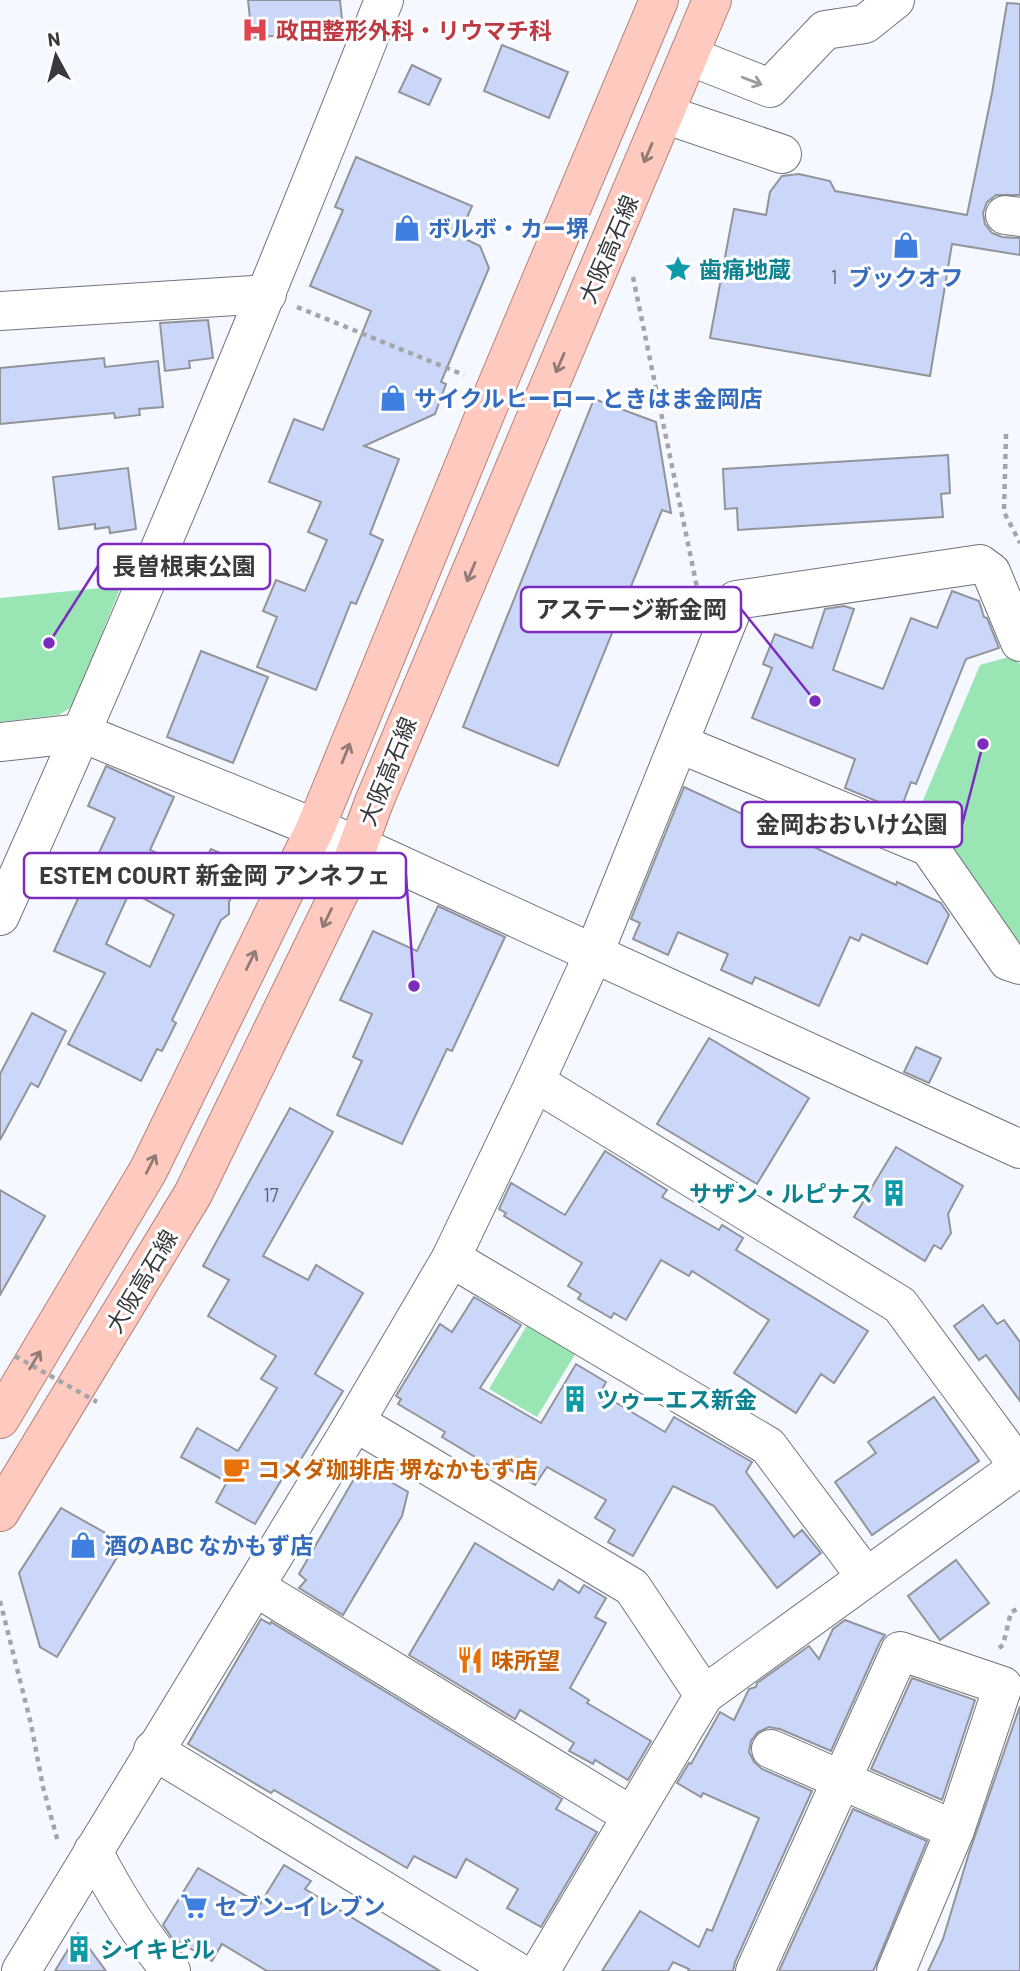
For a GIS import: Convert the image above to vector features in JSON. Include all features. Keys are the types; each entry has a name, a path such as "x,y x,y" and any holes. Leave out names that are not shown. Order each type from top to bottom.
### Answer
{"main road":[{"name":"大阪高石線","path":"0,1419 148,1171 315,829 659,0"},
{"name":"大阪高石線","path":"0,1512 193,1194 345,881 357,845 712,0"}],"street":[{"path":"0,916 82,733 267,295 384,0"},
{"path":"689,56 770,88 825,30 865,24 895,0"},
{"path":"664,114 782,154"},
{"path":"0,312 267,295"},
{"path":"21,1971 76,1849 153,1750 355,1422 451,1258 594,953 736,600 980,564 991,572 1020,642"},
{"path":"0,742 82,733 357,845 1020,1149"},
{"path":"680,744 929,847 1008,961 1020,965"},
{"path":"535,1082 900,1305 1019,1467 704,1695 540,1971"},
{"path":"451,1258 768,1446 866,1577"},
{"path":"355,1422 632,1587 704,1695"},
{"path":"255,1587 632,1816"},
{"path":"755,1971 900,1651 1003,1686 955,1830 896,1971"},
{"path":"771,1749 955,1830"},
{"path":"153,1750 516,1971"},
{"path":"76,1849 113,1890 145,1939 171,1971"}],"path":[{"path":"633,276 699,597 714,596 736,600"},
{"path":"267,295 471,378"},
{"path":"1006,435 1004,512 1020,542"},
{"path":"15,1356 97,1402"},
{"path":"0,1601 32,1724 43,1787 76,1849"},
{"path":"970,1674 1003,1645 1011,1612 1020,1608"}],"green space":[{"path":"121,586 73,706 59,715 0,722 0,598"},
{"path":"1012,656 1020,664 1020,948 913,824 980,665"},
{"path":"529,1322 577,1351 537,1417 489,1389"}],"building":[{"path":"248,0 340,0 343,29 252,38"},
{"path":"1007,3 1020,4 1020,195 996,195 987,202 983,213 985,224 992,233 1002,237 1020,238 1020,255 952,244 930,376 710,338 734,209 766,215 770,192 782,176 799,174 830,181 835,191 967,215"},
{"path":"502,45 568,72 549,118 484,91"},
{"path":"412,65 441,79 429,105 399,92"},
{"path":"356,157 472,206 459,236 480,246 489,268 441,382 446,384 435,414 364,446 399,459 370,534 383,540 356,604 351,602 316,690 257,667 277,617 263,611 276,580 305,591 327,540 308,532 321,502 269,482 294,419 323,430 371,311 310,286 343,210 335,207"},
{"path":"208,320 213,358 189,361 190,368 165,371 160,323"},
{"path":"104,358 105,367 158,361 163,407 139,409 140,415 115,418 114,413 0,424 0,368"},
{"path":"594,399 656,422 671,513 662,510 558,766 463,727"},
{"path":"948,455 950,493 941,494 943,517 738,530 737,508 725,509 723,469"},
{"path":"128,468 136,529 110,533 109,527 95,529 95,524 59,529 53,477"},
{"path":"952,591 979,601 999,648 966,659 916,784 911,782 900,811 845,788 855,759 752,718 772,668 763,664 775,634 812,648 825,609 844,606 854,609 833,670 883,689 911,618 937,628"},
{"path":"201,651 268,677 233,763 167,737"},
{"path":"106,766 174,797 150,850 196,870 203,855 207,857 211,849 246,864 229,902 229,914 221,920 172,1020 176,1023 162,1051 157,1049 141,1081 68,1044 105,973 54,951 115,818 88,806","holes":["130,891 174,915 150,967 106,944"]},
{"path":"684,787 896,885 897,882 941,903 949,915 927,964 862,934 859,941 850,937 819,1006 755,977 752,984 721,970 728,954 678,932 668,955 633,939 640,923 631,919"},
{"path":"438,906 505,937 452,1051 447,1049 402,1144 337,1115 362,1061 353,1057 372,1014 340,1000 373,931 417,951"},
{"path":"32,1013 66,1031 38,1087 31,1083 0,1140 0,1074"},
{"path":"709,1038 809,1098 757,1184 657,1124"},
{"path":"916,1047 941,1058 929,1083 904,1072"},
{"path":"290,1108 333,1132 263,1256 308,1280 316,1265 363,1293 315,1374 343,1391 293,1472 288,1469 255,1524 216,1502 227,1482 181,1457 197,1428 238,1451 277,1388 261,1379 276,1356 208,1316 229,1280 203,1266"},
{"path":"896,1147 963,1186 948,1214 951,1233 941,1249 934,1245 925,1261 854,1217"},
{"path":"605,1151 667,1190 662,1197 719,1230 722,1225 743,1238 736,1250 868,1331 834,1383 821,1374 796,1413 734,1373 769,1320 692,1271 689,1276 661,1260 626,1320 614,1313 611,1318 578,1299 581,1294 568,1286 582,1263 504,1216 506,1213 499,1209 511,1183 565,1215"},
{"path":"0,1190 45,1216 0,1295"},
{"path":"474,1297 521,1325 480,1388 541,1423 576,1364 606,1382 600,1393 665,1432 674,1417 752,1462 746,1472 794,1537 802,1530 821,1553 777,1588 714,1506 673,1486 633,1556 608,1542 615,1530 595,1518 606,1500 547,1467 535,1485 499,1463 495,1469 442,1437 445,1432 398,1404 401,1399 396,1396 440,1324 452,1332"},
{"path":"983,1305 997,1324 1004,1320 1020,1342 1020,1401 986,1355 979,1360 954,1326"},
{"path":"934,1397 979,1461 872,1535 835,1482 876,1453 868,1442"},
{"path":"362,1465 408,1492 402,1516 343,1615 299,1588 306,1580 299,1574"},
{"path":"61,1508 125,1544 57,1657 40,1647 19,1573"},
{"path":"475,1543 553,1590 559,1580 579,1593 584,1585 606,1598 595,1617 606,1623 570,1688 589,1700 587,1703 651,1741 628,1780 595,1760 593,1764 569,1751 574,1743 520,1710 515,1719 409,1655"},
{"path":"956,1560 989,1603 940,1640 908,1596"},
{"path":"261,1619 270,1624 271,1622 562,1799 556,1809 597,1832 541,1927 507,1908 518,1889 466,1859 456,1878 414,1856 407,1868 274,1790 271,1793 188,1744"},
{"path":"845,1620 885,1635 831,1751 780,1729 769,1727 758,1732 751,1741 749,1752 754,1762 762,1769 812,1791 733,1971 688,1971 689,1969 673,1962 668,1971 602,1971 640,1911 699,1947 707,1929 712,1931 759,1818 703,1793 701,1797 677,1783 689,1763 691,1764 720,1712 734,1720 749,1689 756,1687 757,1683 809,1646 819,1659 833,1629"},
{"path":"912,1678 975,1700 942,1800 871,1769"},
{"path":"1020,1706 1020,1971 928,1971 943,1939 969,1853"},
{"path":"853,1809 927,1841 875,1967 873,1971 779,1971"},
{"path":"284,1865 311,1881 305,1889 440,1971 267,1971 222,1944 212,1961 172,1938 163,1925 198,1868 260,1904"},
{"name":"シイキビル","path":"78,1933 106,1971 55,1971"}],"place":[{"name":"政田整形外科・リウマチ科","path":"255,30"},
{"name":"ボルボ・カー堺","path":"407,228"},
{"name":"ブックオフ","path":"906,245"},
{"name":"歯痛地蔵","path":"678,269"},
{"name":"サイクルヒーロー ときはま金岡店","path":"393,398"},
{"name":"長曽根東公園","path":"49,643"},
{"name":"アステージ新金岡","path":"815,701"},
{"name":"金岡おおいけ公園","path":"983,744"},
{"name":"ESTEM COURT 新金岡 アンネフェ","path":"414,986"},
{"name":"サザン・ルピナス","path":"894,1193"},
{"name":"ツゥーエス新金","path":"575,1399"},
{"name":"コメダ珈琲店 堺なかもず店","path":"236,1469"},
{"name":"酒のABC なかもず店","path":"83,1545"},
{"name":"味所望","path":"470,1660"},
{"name":"セブン-イレブン","path":"194,1906"},
{"name":"シイキビル","path":"79,1949"}]}
